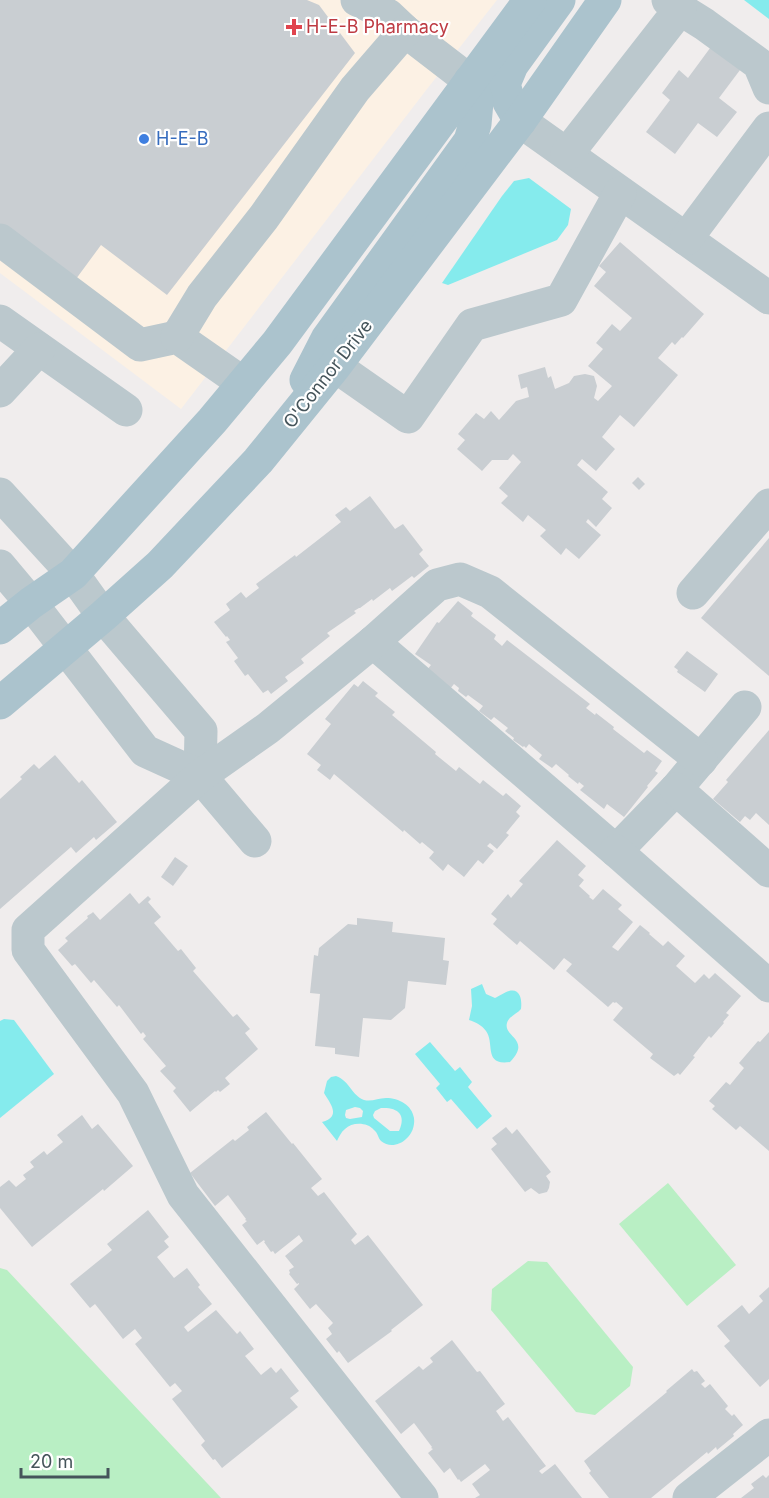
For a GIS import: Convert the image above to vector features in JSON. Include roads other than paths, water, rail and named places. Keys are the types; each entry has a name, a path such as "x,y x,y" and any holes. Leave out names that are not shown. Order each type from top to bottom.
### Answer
{"main road":[{"path":"0,628 73,574 212,421 276,343 530,0"},
{"path":"520,121 509,102 504,84 512,65 560,0"},
{"name":"O'Connor Drive","path":"0,703 103,616 159,565 258,461 335,366 520,121 605,0"},
{"path":"277,438 327,339 470,141 477,102 470,81"}],"lane":[{"path":"357,0 398,15 470,81"},
{"path":"567,154 674,4 759,64 769,88"},
{"path":"0,240 140,345 177,337 202,296 264,217 355,89 398,15"},
{"path":"520,121 769,298"},
{"path":"686,239 769,128"},
{"path":"335,366 408,417 472,325 561,300 620,192"},
{"path":"0,321 126,410"},
{"path":"177,337 243,383"},
{"path":"0,391 39,348"},
{"path":"0,494 73,574 103,616 201,731 200,776"},
{"path":"693,593 769,505"},
{"path":"0,566 145,751 200,776 255,841"},
{"path":"413,1494 183,1195 133,1093 28,950 28,930 200,776 268,729 373,642 437,585 460,579 490,592 701,760"},
{"path":"373,642 769,986"},
{"path":"616,851 676,789 745,707"},
{"path":"676,789 769,871"},
{"path":"689,1498 769,1435"}],"water":[{"path":"744,0 769,0 769,19"},
{"path":"529,178 571,209 568,225 557,240 448,285 442,283 514,181"},
{"path":"482,984 486,994 495,998 513,991 520,996 521,1009 507,1023 509,1032 518,1043 516,1054 510,1062 496,1061 491,1052 486,1031 469,1020 472,1006 471,989"},
{"path":"14,1020 54,1074 0,1118 0,1021"},
{"path":"430,1042 455,1071 460,1067 472,1082 468,1087 492,1116 477,1129 451,1099 447,1102 436,1088 440,1084 415,1054"},
{"path":"331,1077 341,1078 356,1095 364,1100 391,1098 404,1103 411,1109 414,1118 410,1135 401,1143 387,1144 381,1141 371,1127 355,1124 344,1130 337,1141 322,1122 332,1117 333,1113 324,1093 327,1081","holes":["355,1107 363,1111 362,1117 346,1118 346,1110","381,1108 396,1110 399,1113 402,1120 399,1131 390,1131 374,1118 375,1111"]}],"place":[{"name":"H-E-B Pharmacy","path":"294,27"},
{"name":"H-E-B","path":"144,139"}]}
